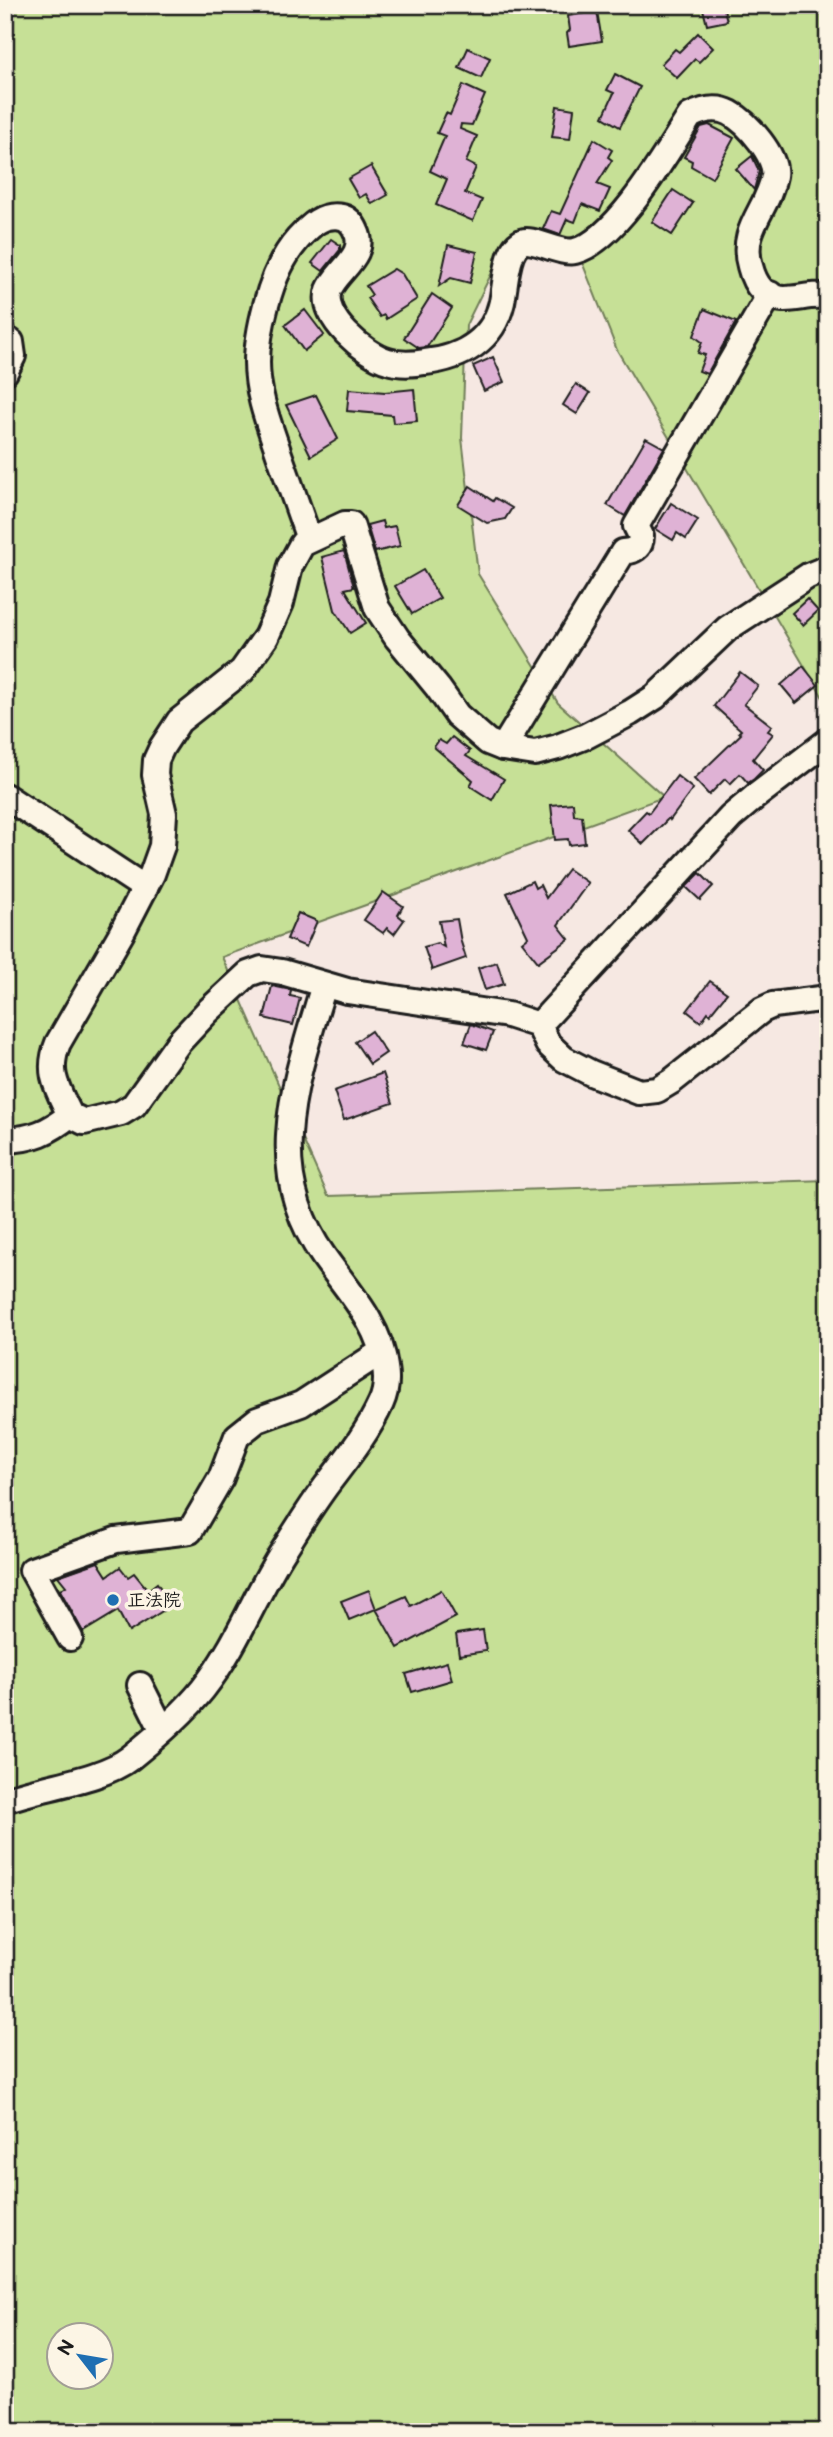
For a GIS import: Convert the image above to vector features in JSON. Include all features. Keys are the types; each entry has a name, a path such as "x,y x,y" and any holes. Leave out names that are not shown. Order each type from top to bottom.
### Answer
{"street":[{"path":"309,539 263,409 257,362 260,328 271,285 292,245 313,223 329,216 345,218 352,223 359,236 356,253 329,290 328,304 336,322 359,345 387,361 406,364 455,357 474,347 494,322 502,304 510,257 520,243 527,240 560,251 575,251 598,239 631,204 690,116 705,108 729,112 753,132 774,164 775,175 768,196 749,233 746,254 752,274 762,290 775,298 797,300 816,294 828,297"},
{"path":"503,748 623,552 635,550 639,545 641,536 636,526 770,294"},
{"path":"5,338 11,342 13,356 5,372"},
{"path":"828,568 807,576 728,628 655,697 630,713 586,736 535,753 503,748 488,742 457,715 377,608 351,524 309,539 295,554 282,603 260,646 242,671 179,720 162,747 156,760 155,775 164,814 162,846 145,888 105,963 63,1033 52,1056 51,1070 70,1115 84,1122 121,1113 134,1105 179,1042 207,1012 248,974 262,970 282,972 363,994 508,1015 539,1025 548,1044 564,1059 639,1092 657,1090 672,1081 762,1010 773,1005 828,998"},
{"path":"539,1025 732,817 828,741"},
{"path":"5,796 145,888"},
{"path":"5,1800 111,1769 128,1760 200,1692 221,1665 283,1550 366,1432 382,1401 386,1384 385,1365 371,1323 310,1237 297,1207 288,1164 291,1111 303,1054 324,985"},
{"path":"5,1140 31,1137 52,1129 70,1115"},
{"path":"70,1638 32,1570 116,1540 190,1531 220,1478 237,1436 257,1420 301,1404 382,1352"},
{"path":"141,1685 162,1729"}],"green space":[{"path":"5,5 828,5 828,706 617,350 572,237 498,260 466,325 462,438 478,574 558,703 664,797 222,957 328,1196 828,1180 828,2432 5,2432"}],"building":[{"path":"702,5 723,5 727,21 707,25"},
{"path":"597,11 602,41 569,46 568,16"},
{"path":"698,33 713,48 699,62 695,59 677,78 661,64 675,49 679,52"},
{"path":"468,48 490,58 481,78 459,68"},
{"path":"615,74 640,87 620,127 603,117 614,93 607,90"},
{"path":"463,85 485,95 472,125 461,124 460,129 477,136 466,162 476,167 465,193 482,200 473,221 436,205 447,179 430,171 445,136 437,133 446,113 450,115"},
{"path":"557,106 574,109 570,139 552,137"},
{"path":"709,125 734,138 712,178 691,166 692,161 684,157 701,127"},
{"path":"594,139 612,150 608,157 612,160 597,184 610,189 600,211 582,204 575,222 567,219 560,235 543,229 551,211 560,214"},
{"path":"752,156 759,171 754,190 736,169"},
{"path":"371,166 388,195 372,204 366,194 359,198 348,179"},
{"path":"673,190 693,203 672,235 652,222"},
{"path":"331,239 340,245 340,250 323,271 312,263"},
{"path":"448,245 477,252 470,283 451,278 439,286"},
{"path":"394,269 402,274 417,299 386,319 384,315 380,317 367,298 372,295 366,286"},
{"path":"432,294 452,308 427,347 419,348 404,338"},
{"path":"704,309 736,322 707,374 699,371 705,355 698,353 702,342 694,336"},
{"path":"305,310 324,335 304,351 285,325"},
{"path":"493,357 504,382 484,391 473,366"},
{"path":"576,384 590,393 577,414 563,405"},
{"path":"349,389 385,392 414,389 417,421 393,423 392,415 347,411"},
{"path":"316,395 338,439 311,456 286,405"},
{"path":"646,438 664,448 625,516 607,505"},
{"path":"470,486 493,501 495,498 512,508 505,519 487,523 458,505"},
{"path":"671,503 698,520 686,539 677,533 673,540 655,529"},
{"path":"382,521 384,528 395,526 400,546 375,552 367,525"},
{"path":"344,551 354,587 345,589 366,623 350,633 335,610 322,557"},
{"path":"423,570 440,598 412,614 395,586"},
{"path":"807,599 818,611 803,625 792,613"},
{"path":"803,666 818,685 796,703 781,685"},
{"path":"740,672 758,686 744,704 772,726 768,731 773,734 753,759 763,770 754,779 748,783 740,774 730,784 725,779 709,795 694,779 741,734 741,730 714,706"},
{"path":"452,737 470,751 466,756 504,779 492,800 470,786 473,780 434,747 439,740 446,744"},
{"path":"677,776 693,789 670,820 669,818 643,844 628,830 646,811 649,813"},
{"path":"573,803 574,815 582,816 585,843 569,845 568,839 555,840 551,805"},
{"path":"568,869 588,883 558,925 569,939 538,962 522,942 528,937 507,893 532,881 535,888 540,885 546,898"},
{"path":"700,873 713,886 700,900 686,887"},
{"path":"383,892 403,906 398,915 404,920 394,934 387,928 383,933 364,920"},
{"path":"298,913 317,921 306,947 287,939"},
{"path":"457,919 466,958 432,970 424,947 437,943 444,947 439,921"},
{"path":"497,962 504,984 485,990 478,968"},
{"path":"710,981 727,993 701,1022 687,1011"},
{"path":"272,986 291,990 290,996 300,998 293,1025 264,1018"},
{"path":"471,1024 493,1032 486,1050 464,1043"},
{"path":"371,1031 386,1053 370,1064 355,1042"},
{"path":"383,1073 393,1103 344,1120 334,1091"},
{"name":"正法院","path":"98,1562 107,1576 120,1567 128,1577 134,1573 148,1590 157,1583 172,1605 129,1632 118,1611 83,1632 60,1590 66,1586 58,1576"},
{"path":"369,1590 376,1609 349,1620 341,1601"},
{"path":"441,1590 456,1617 398,1648 376,1609 406,1596 411,1606"},
{"path":"483,1630 486,1651 459,1655 456,1634"},
{"path":"447,1662 452,1680 412,1692 406,1674"}],"place":[{"name":"正法院","path":"113,1600"}]}
